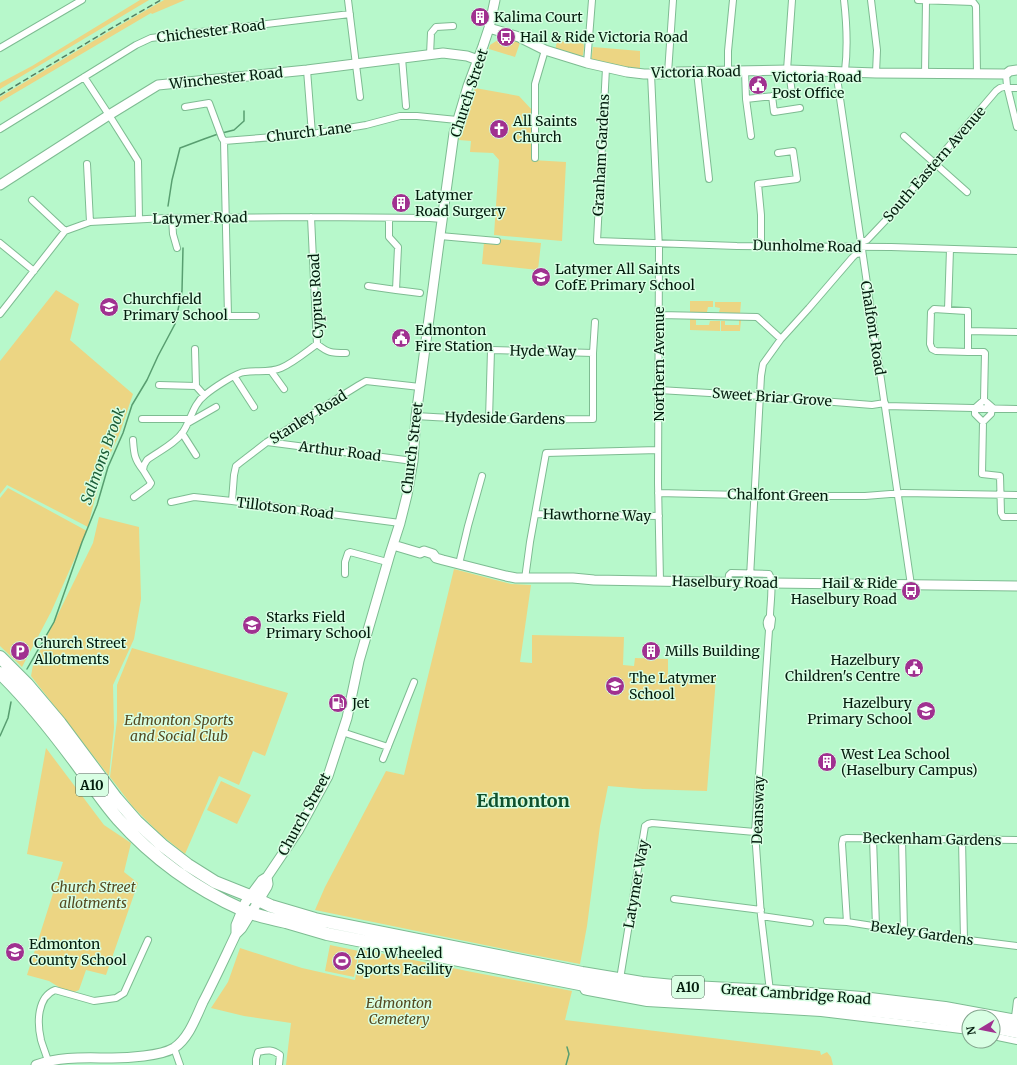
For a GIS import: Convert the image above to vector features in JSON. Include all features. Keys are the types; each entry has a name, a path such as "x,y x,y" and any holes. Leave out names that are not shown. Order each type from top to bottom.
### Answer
{"highway":[{"name":"A10","path":"0,656 39,697 116,798 148,833 174,855 250,905 270,906 360,935"},
{"name":"A10","path":"0,673 30,704 52,731 107,805 133,834 155,855 196,884 278,916 284,922 327,934 360,935"},
{"name":"Great Cambridge Road","path":"360,935 642,983 895,1001 945,1008 1016,1015"},
{"name":"Great Cambridge Road","path":"384,939 585,985 641,995 826,1010 894,1012 961,1022"},
{"path":"1001,1029 1017,1032"}],"street":[{"path":"0,48 82,0"},
{"path":"348,0 360,97"},
{"name":"Church Street","path":"174,1048 191,1027 236,934 236,925 250,905 267,887 267,877 298,831 328,776 347,718 360,661 407,496 413,461 416,416 454,133 468,86 489,28 495,0"},
{"path":"587,63 592,0"},
{"path":"668,73 673,0"},
{"path":"728,72 728,52 734,0"},
{"path":"746,99 792,94 788,70 792,0"},
{"name":"Chalfont Road","path":"844,0 847,28 847,56 841,71 861,247 911,585"},
{"path":"871,0 877,50 876,73"},
{"path":"918,0 973,2 975,4 977,74"},
{"path":"925,74 926,1"},
{"name":"Chichester Road","path":"0,129 136,45 151,38 350,14"},
{"path":"430,54 431,34 436,27 453,26"},
{"name":"Victoria Road","path":"489,28 519,37 545,50 587,63 627,72 651,74 788,70 925,74 1006,74 1010,71 1017,70"},
{"path":"535,158 535,84 545,50"},
{"name":"Winchester Road","path":"0,185 158,85 307,70 430,54 443,53 467,56 478,60"},
{"path":"402,58 406,106"},
{"name":"Granham Gardens","path":"597,242 606,68"},
{"path":"307,70 312,134"},
{"path":"745,71 746,99 751,136"},
{"path":"697,72 709,179"},
{"name":"Northern Avenue","path":"651,74 658,244 658,493 660,581"},
{"path":"1006,74 1007,86 1017,127"},
{"name":"Victoria Road","path":"1006,74 1009,78 1017,75"},
{"path":"84,78 138,161 139,219"},
{"path":"1007,86 1017,88"},
{"name":"South Eastern Avenue","path":"750,583 763,364 781,338 885,221 996,92 1000,88 1007,86"},
{"path":"772,96 774,112 800,108"},
{"path":"185,107 209,104 223,139 228,316"},
{"name":"Church Lane","path":"223,139 312,134 366,125 400,116 457,120"},
{"path":"904,136 967,192"},
{"path":"761,246 761,215 758,184 797,179 794,151 778,153"},
{"path":"87,164 90,222"},
{"path":"0,314 65,231 32,200"},
{"name":"Latymer Road","path":"65,231 90,222 139,219 312,217 442,219"},
{"name":"Cyprus Road","path":"312,217 316,344 328,352 346,353"},
{"path":"172,218 175,248"},
{"path":"389,218 389,237 398,248 396,290"},
{"path":"440,236 497,241"},
{"name":"Dunholme Road","path":"597,242 1017,251"},
{"path":"0,243 34,271"},
{"path":"948,310 950,249"},
{"path":"368,286 420,293"},
{"path":"968,352 968,312 934,309 931,312 931,347 936,351 986,353 984,400 975,408 976,414 983,422 982,474 1000,476 1001,513 1003,517 1017,517"},
{"path":"659,315 757,317 781,338"},
{"path":"202,316 256,316"},
{"path":"593,353 595,322"},
{"path":"968,331 1017,332"},
{"path":"143,470 147,460 177,439 182,433 197,404 204,395 243,372 271,371 282,368 304,354 316,344"},
{"path":"195,349 196,386 204,395"},
{"name":"Hyde Way","path":"489,419 490,350 593,353"},
{"name":"Hydeside Gardens","path":"416,416 454,419 593,419 593,353"},
{"path":"271,371 284,389"},
{"path":"234,376 254,407"},
{"name":"Stanley Road","path":"232,501 236,466 267,442 346,393 366,381 420,387"},
{"path":"159,385 196,386"},
{"name":"Sweet Briar Grove","path":"659,390 872,405 1017,409"},
{"path":"983,422 991,414 992,408 984,400"},
{"path":"142,419 188,421 216,407"},
{"path":"182,433 196,455"},
{"path":"133,440 135,458 151,483 134,497"},
{"name":"Arthur Road","path":"267,442 413,461"},
{"path":"525,579 546,452 658,450"},
{"path":"459,564 482,476"},
{"name":"Chalfont Green","path":"658,493 754,496 898,494 1017,495"},
{"name":"Tillotson Road","path":"171,502 194,497 400,523"},
{"name":"Hawthorne Way","path":"535,514 659,516"},
{"name":"Haselbury Road","path":"393,545 420,553 424,551 433,554 436,558 459,564 506,576 525,579 573,578 594,580 771,584 1017,586"},
{"path":"345,574 345,562 348,553 350,552 388,562"},
{"path":"728,583 730,573 750,573 770,574 771,584"},
{"name":"Deansway","path":"770,991 761,913 755,832 769,630 772,619 770,616 771,584"},
{"path":"383,760 414,682"},
{"path":"342,732 388,747"},
{"name":"Latymer Way","path":"620,979 645,826 652,823 755,832"},
{"name":"Beckenham Gardens","path":"846,922 842,844 843,840 847,838 1017,840"},
{"path":"873,838 876,927"},
{"path":"902,839 904,932"},
{"path":"962,839 964,940"},
{"path":"674,899 761,913 810,923"},
{"name":"Bexley Gardens","path":"827,921 846,922 904,932 1017,946"},
{"path":"48,1061 41,1039 38,1017 46,995 55,990 94,1001 116,998 124,992 148,940"},
{"path":"1016,1015 1017,1001"},
{"path":"826,1010 961,1030"},
{"path":"1001,1038 1017,1041"},
{"path":"36,1065 61,1059 85,1063 112,1058 136,1057 164,1052 174,1048 180,1065"},
{"path":"256,1065 258,1052 274,1050 280,1055 279,1065"}],"green space":[{"path":"140,0 149,0 0,89 0,83 32,66"},
{"path":"164,0 185,0 152,14 151,13 0,102 0,97"},
{"path":"501,38 521,40 515,57 489,49 490,45"},
{"path":"557,41 583,43 583,55 581,57 555,51"},
{"path":"593,47 640,51 640,70 591,62"},
{"path":"475,88 519,96 532,110 532,160 566,162 562,241 494,235 499,160 493,153 470,152 471,141 459,140 465,112"},
{"path":"498,239 541,243 538,270 482,264 484,242"},
{"path":"56,290 79,304 70,340 133,394 119,435 104,467 88,527 7,485 0,494 0,361"},
{"path":"690,301 713,301 713,307 708,307 707,312 690,313"},
{"path":"715,302 741,302 740,314 719,312 720,308 715,307"},
{"path":"690,318 696,320 696,325 709,325 710,321 720,321 720,331 690,330"},
{"path":"739,320 741,320 740,331 721,331 721,321 725,321 725,325 739,325"},
{"name":"Church Street allotments","path":"8,488 87,531 51,612 22,667 0,646 0,498"},
{"name":"Church Street allotments","path":"99,517 139,527 141,599 134,639 113,685 114,728 109,776 31,676 33,665 93,543"},
{"path":"454,569 511,584 531,585 520,662 532,663 532,635 624,637 623,665 634,666 635,658 668,659 668,676 716,678 707,791 643,789 608,786 600,826 587,926 580,964 315,910 325,887 386,771 404,775"},
{"name":"Edmonton Sports and Social Club","path":"132,648 288,693 265,756 253,751 239,785 219,776 185,854 160,834 133,807 110,777 117,720 117,685"},
{"name":"Church Street allotments","path":"46,748 104,825 131,843 124,872 138,883 106,975 86,970 79,990 70,994 49,981 27,975 63,862 27,854"},
{"path":"221,781 251,795 237,824 207,810"},
{"name":"A10 Wheeled Sports Facility","path":"330,945 359,951 354,977 325,971"},
{"name":"Edmonton Cemetery","path":"240,948 302,968 355,980 360,949 572,991 565,1020 820,1051 821,1055 827,1052 831,1057 833,1065 286,1065 291,1023 244,1016 211,1008 228,982"}],"waterway":[{"name":"Salmons Brook","path":"222,133 234,130 244,121 244,111"},
{"name":"Salmons Brook","path":"168,206 172,180 180,148 218,134"},
{"name":"Salmons Brook","path":"27,669 54,622 82,542 97,505 108,467 123,433 132,405 147,380 175,324 182,291 183,248"},
{"name":"Salmons Brook","path":"0,736 8,718 11,702"},
{"path":"566,1065 569,1054 567,1047"}],"railway":[{"path":"0,95 161,0"}],"place":[{"name":"Kalima Court","path":"480,17"},
{"name":"Hail & Ride Victoria Road","path":"506,37"},
{"name":"Victoria Road Post Office","path":"758,85"},
{"name":"All Saints Church","path":"499,129"},
{"name":"Latymer Road Surgery","path":"401,203"},
{"name":"Latymer All Saints CofE Primary School","path":"541,277"},
{"name":"Churchfield Primary School","path":"109,307"},
{"name":"Edmonton Fire Station","path":"401,338"},
{"name":"Hail & Ride Haselbury Road","path":"911,591"},
{"name":"Starks Field Primary School","path":"252,625"},
{"name":"Church Street Allotments","path":"20,651"},
{"name":"Mills Building","path":"651,651"},
{"name":"Hazelbury Children's Centre","path":"914,668"},
{"name":"The Latymer School","path":"615,686"},
{"name":"Jet","path":"338,703"},
{"name":"Hazelbury Primary School","path":"926,711"},
{"name":"West Lea School (Haselbury Campus)","path":"827,762"},
{"name":"Edmonton County School","path":"15,952"},
{"name":"A10 Wheeled Sports Facility","path":"342,961"}],"district":[{"name":"Edmonton","path":"523,801"}]}
